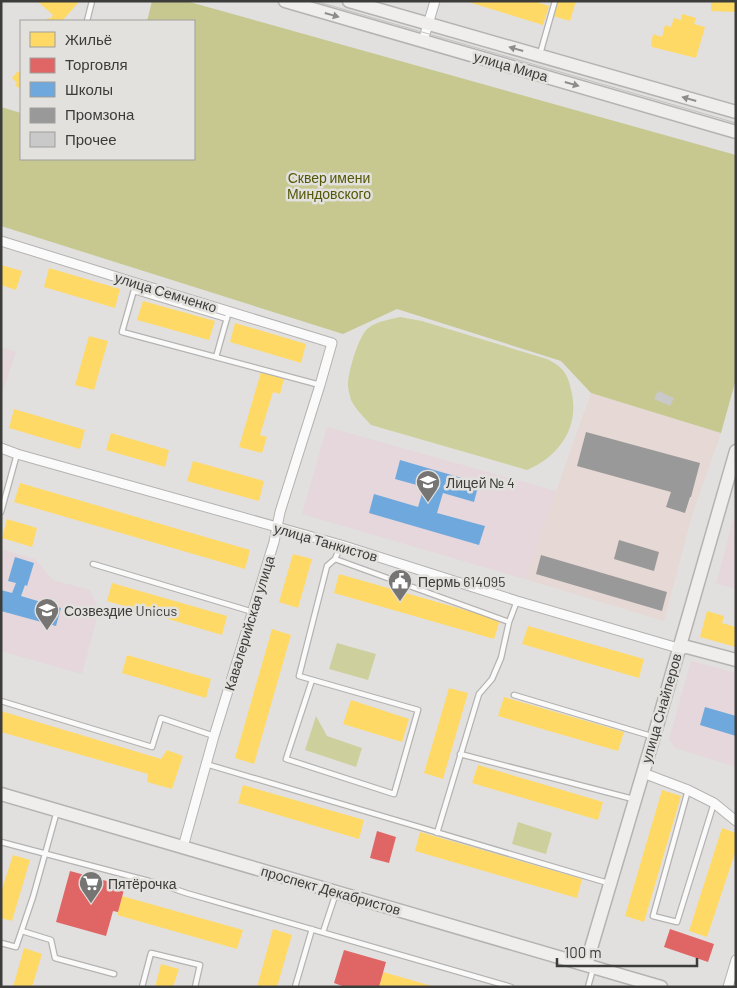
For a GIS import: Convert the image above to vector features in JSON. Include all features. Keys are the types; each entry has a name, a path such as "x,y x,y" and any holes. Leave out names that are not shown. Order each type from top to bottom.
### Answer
{"main road":[{"name":"улица Мира","path":"285,1 736,132"},
{"name":"улица Мира","path":"349,1 736,112"},
{"name":"улица Снайперов","path":"590,966 610,884 678,648 733,470 736,450"},
{"name":"улица Танкистов","path":"678,648 687,647 736,660"},
{"name":"проспект Декабристов","path":"1,794 661,987"}],"street":[{"path":"423,41 435,1"},
{"name":"улица Семченко","path":"1,241 135,287 228,315 332,343"},
{"name":"Кавалерийская улица","path":"183,847 214,736 278,528 280,512 332,343"},
{"name":"улица Танкистов","path":"1,448 341,545 517,601 678,648"},
{"path":"643,773 688,790 714,803 736,821"},
{"path":"728,987 736,960"}],"lane":[{"path":"87,20 92,1"},
{"path":"539,55 554,1"},
{"path":"135,287 122,332 320,385"},
{"path":"216,357 228,315"},
{"path":"1,512 17,454"},
{"path":"312,680 286,759 394,794 418,710 299,676 327,566 335,560 341,545"},
{"path":"335,560 509,622"},
{"path":"93,564 252,612"},
{"path":"437,832 479,694 492,679 501,658 509,622 517,601"},
{"path":"514,695 654,736"},
{"path":"1,701 152,747 160,718 214,736"},
{"path":"460,754 634,800"},
{"path":"206,764 610,884"},
{"path":"688,790 653,916 677,922 714,803"},
{"path":"1,943 16,947 33,897 57,810"},
{"path":"1,842 160,884 511,987"},
{"path":"323,932 336,892"},
{"path":"295,987 312,929"},
{"path":"22,931 51,940 55,958 114,974"},
{"path":"142,987 151,953 200,965 195,987"},
{"path":"588,987 590,966"},
{"path":"732,973 736,985"}],"shaded area":[{"path":"1,347 16,352 1,397"},
{"path":"591,393 721,433 692,515 664,621 525,579"},
{"name":"Лицей № 4","path":"327,427 556,491 525,579 302,514"},
{"path":"733,520 736,521 736,589 716,584"},
{"name":"Созвездие Unicus","path":"1,549 35,559 53,580 90,590 99,610 82,674 1,651"},
{"path":"691,661 736,673 736,767 675,748 669,739"}],"green space":[{"name":"Сквер имени Миндовского","path":"152,1 186,1 736,155 736,379 721,433 591,393 561,361 397,309 343,334 1,226 1,107 20,113 20,160 195,160 195,20 147,20"},
{"path":"400,317 422,321 547,359 562,369 569,382 573,407 569,430 557,449 548,458 527,470 371,425 351,400 348,379 352,364 360,340 367,329 378,322"},
{"path":"337,643 376,654 368,680 329,669"},
{"path":"316,716 327,736 362,748 356,767 305,750"},
{"path":"518,822 552,833 546,854 512,844"}],"building: Жильё":[{"path":"37,1 76,1 78,3 63,20 46,20 50,19 53,15"},
{"path":"465,1 534,1 549,6 543,25"},
{"path":"558,1 576,1 570,21 553,16"},
{"path":"711,1 736,1 736,12 711,11"},
{"path":"682,14 696,18 694,24 705,27 696,58 652,47 651,45 653,34 662,37 665,25 671,27 674,18 681,20"},
{"path":"18,71 20,73 20,89 15,85 17,83 12,78"},
{"path":"1,265 22,271 16,290 1,285"},
{"path":"49,268 120,289 115,308 44,287"},
{"path":"143,301 215,321 209,340 137,320"},
{"path":"235,323 306,344 301,363 230,342"},
{"path":"89,336 108,341 94,390 75,385"},
{"path":"261,372 284,379 280,394 273,392 260,435 267,437 262,453 239,447"},
{"path":"14,409 85,430 80,449 9,428"},
{"path":"111,433 169,450 165,467 106,450"},
{"path":"193,461 264,481 259,501 187,481"},
{"path":"20,483 250,550 245,569 14,502"},
{"path":"7,519 37,528 32,547 2,538"},
{"path":"293,554 312,559 298,608 279,602"},
{"path":"339,574 500,620 494,639 334,593"},
{"path":"112,583 227,616 222,635 107,601"},
{"path":"707,611 724,616 722,623 736,627 736,647 700,637"},
{"path":"528,626 644,659 639,678 522,644"},
{"path":"272,629 291,635 254,764 235,758"},
{"path":"127,655 211,679 206,698 122,673"},
{"path":"449,688 468,693 443,779 424,773"},
{"path":"504,697 624,732 618,751 498,716"},
{"path":"351,700 409,719 402,742 343,724"},
{"path":"1,711 161,759 167,750 183,756 172,789 147,782 148,774 1,732"},
{"path":"478,765 603,802 598,820 472,783"},
{"path":"243,785 364,820 359,839 238,803"},
{"path":"662,790 681,796 644,922 625,916"},
{"path":"722,828 736,833 736,850 707,937 689,931"},
{"path":"420,832 582,879 577,898 415,851"},
{"path":"13,855 30,860 12,921 1,918 1,892"},
{"path":"122,896 243,930 237,949 117,915"},
{"path":"273,929 292,935 277,987 257,987"},
{"path":"24,948 42,954 32,987 13,987"},
{"path":"161,964 179,969 173,987 155,987"},
{"path":"383,972 432,986 432,987 379,987"}],"building: Торговля":[{"path":"377,831 396,837 389,863 370,858"},
{"name":"Пятёрочка","path":"70,871 125,886 118,912 113,911 106,936 56,922"},
{"path":"670,929 714,944 708,962 664,947"},
{"path":"344,950 386,962 379,987 345,987 334,983"}],"building: Школы":[{"path":"400,460 479,483 474,502 443,493 437,513 485,526 479,545 369,513 374,494 418,507 424,487 395,479"},
{"path":"15,557 34,563 27,586 25,585 21,596 61,608 56,626 1,611 1,590 12,593 16,583 8,581"},
{"path":"705,707 736,716 736,736 700,725"}],"building: Промзона":[{"path":"586,432 700,463 685,513 666,507 671,492 577,466"},
{"path":"619,540 659,552 654,571 614,559"},
{"path":"541,555 667,592 662,611 536,574"}],"building: Прочее":[{"path":"658,391 674,398 670,406 654,399"}],"tram line":[{"path":"315,1 736,123"}],"place":[{"name":"Лицей № 4","path":"428,503"},
{"name":"Пермь 614095","path":"400,602"},
{"name":"Созвездие Unicus","path":"47,631"},
{"name":"Пятёрочка","path":"91,904"}]}
